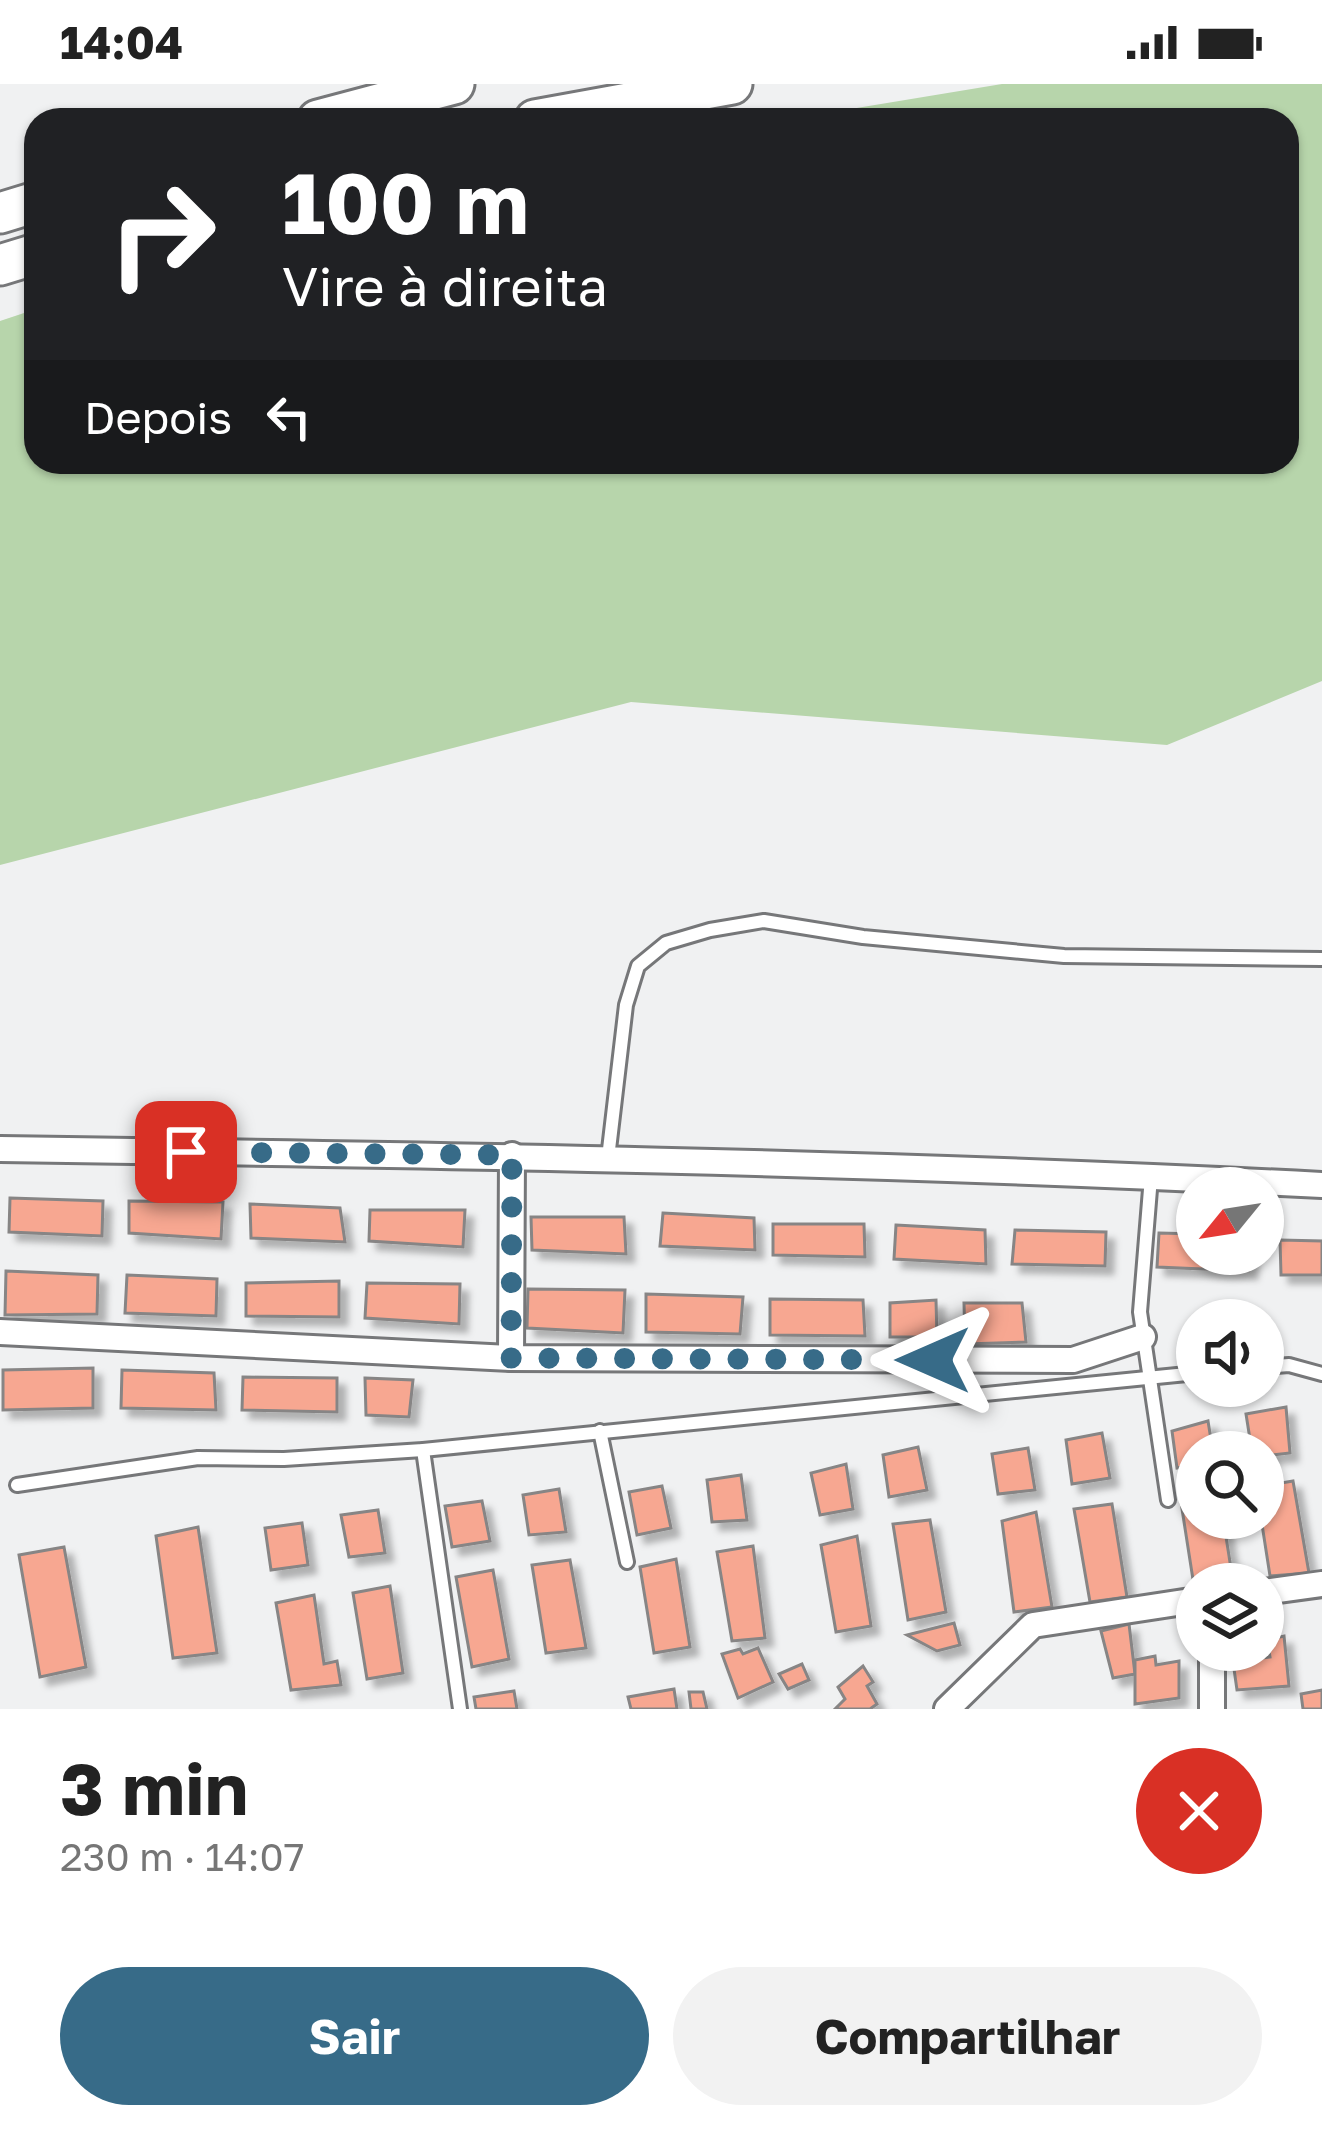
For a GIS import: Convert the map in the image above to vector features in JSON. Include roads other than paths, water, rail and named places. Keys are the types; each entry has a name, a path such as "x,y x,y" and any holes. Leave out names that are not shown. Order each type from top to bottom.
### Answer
{"main road":[{"path":"363,108 454,84"},
{"path":"601,108 732,84"}],"street":[{"path":"0,1150 512,1155 997,1167 1322,1184"},
{"path":"511,1358 512,1155"},
{"path":"0,1332 511,1358 1073,1360 1143,1337"},
{"path":"1284,1589 1322,1584"},
{"path":"947,1709 1033,1624 1176,1602"},
{"path":"1212,1671 1212,1709"}],"lane":[{"path":"608,1157 626,1005 638,966 666,943 710,929 764,921 862,937 1064,956 1322,959"},
{"path":"1151,1176 1140,1312 1168,1500"},
{"path":"1284,1365 1322,1374"},
{"path":"17,1485 198,1458 284,1459 424,1450 1176,1375"},
{"path":"600,1431 626,1562"},
{"path":"424,1450 460,1709"}]}
